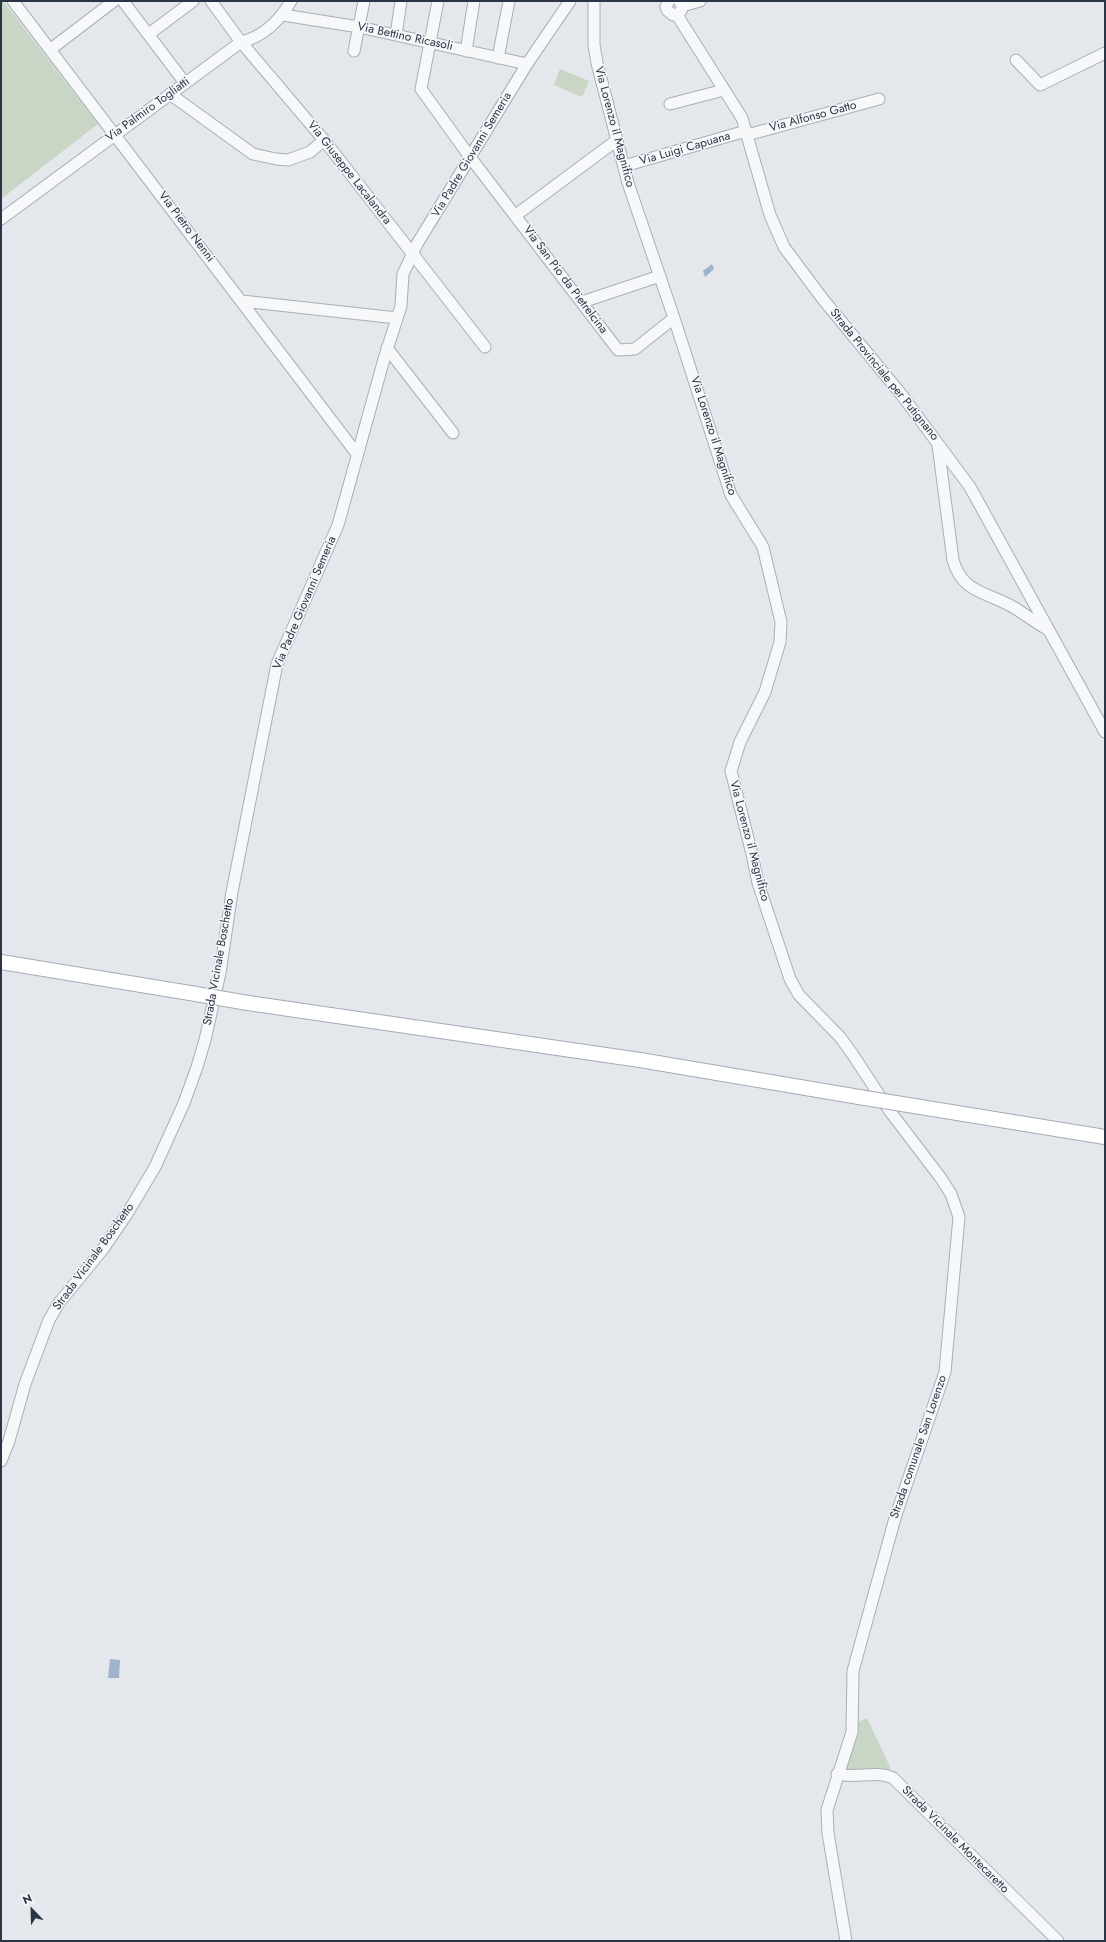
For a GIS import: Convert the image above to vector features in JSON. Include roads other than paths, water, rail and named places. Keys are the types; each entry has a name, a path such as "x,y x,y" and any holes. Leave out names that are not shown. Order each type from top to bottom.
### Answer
{"main road":[{"path":"1,962 248,1003 640,1060 1105,1137"}],"street":[{"name":"Via Pietro Nenni","path":"13,1 116,134 357,454"},
{"path":"50,49 114,1"},
{"path":"123,1 185,83"},
{"path":"149,34 193,1"},
{"name":"Via Giuseppe Lacalandra","path":"210,1 241,42 324,140 485,347"},
{"name":"Via Palmiro Togliatti","path":"1,219 241,42 252,39 282,15 291,1"},
{"path":"354,51 364,1"},
{"path":"396,35 401,1"},
{"name":"Via San Pio da Pietrelcina","path":"438,1 421,89 470,157 516,215 618,350 635,349 674,318"},
{"path":"466,51 474,1"},
{"path":"498,58 509,1"},
{"name":"Via Padre Giovanni Semeria","path":"232,892 277,664 338,525 387,348 401,306 403,274 413,253 470,157 527,64 570,1"},
{"name":"Via Lorenzo il Magnifico","path":"594,1 594,45 597,63 624,166 731,495 763,547 781,622 780,642 765,692 740,742 731,771 758,883 790,979 799,995 840,1037 863,1068 888,1110"},
{"name":"Strada Provinciale per Putignano","path":"667,1 666,6 671,15 680,7 724,90 742,118 770,215 784,247 822,298 901,394 978,500 1047,629 1105,732"},
{"path":"680,7 700,1"},
{"name":"Via Bettino Ricasoli","path":"282,15 359,27 527,64"},
{"path":"1016,60 1040,85 1105,53"},
{"path":"670,104 724,90"},
{"path":"170,94 254,154 288,160 310,152 324,140"},
{"name":"Via Alfonso Gatto","path":"746,133 879,99"},
{"name":"Via Luigi Capuana","path":"624,166 746,133"},
{"path":"516,215 617,140"},
{"path":"582,302 660,276"},
{"path":"242,301 397,318"},
{"path":"387,348 453,433"},
{"path":"937,442 953,560 957,573 970,586 1014,608 1031,621 1047,629"},
{"name":"Strada Vicinale Boschetto","path":"1,1461 9,1441 25,1384 49,1320 59,1303 103,1248 127,1214 155,1167 184,1103 205,1040 220,973 232,892"},
{"name":"Strada comunale San Lorenzo","path":"846,1941 827,1822 830,1800 837,1774 852,1732 852,1680 860,1648 895,1518 945,1372 960,1217 951,1194 940,1177 888,1110"},
{"name":"Strada Vicinale Montecaretto","path":"837,1774 848,1777 886,1775 892,1778 1058,1941"}],"water":[{"path":"712,264 714,269 705,277 703,271"},
{"path":"110,1659 120,1660 119,1678 108,1678"}]}
